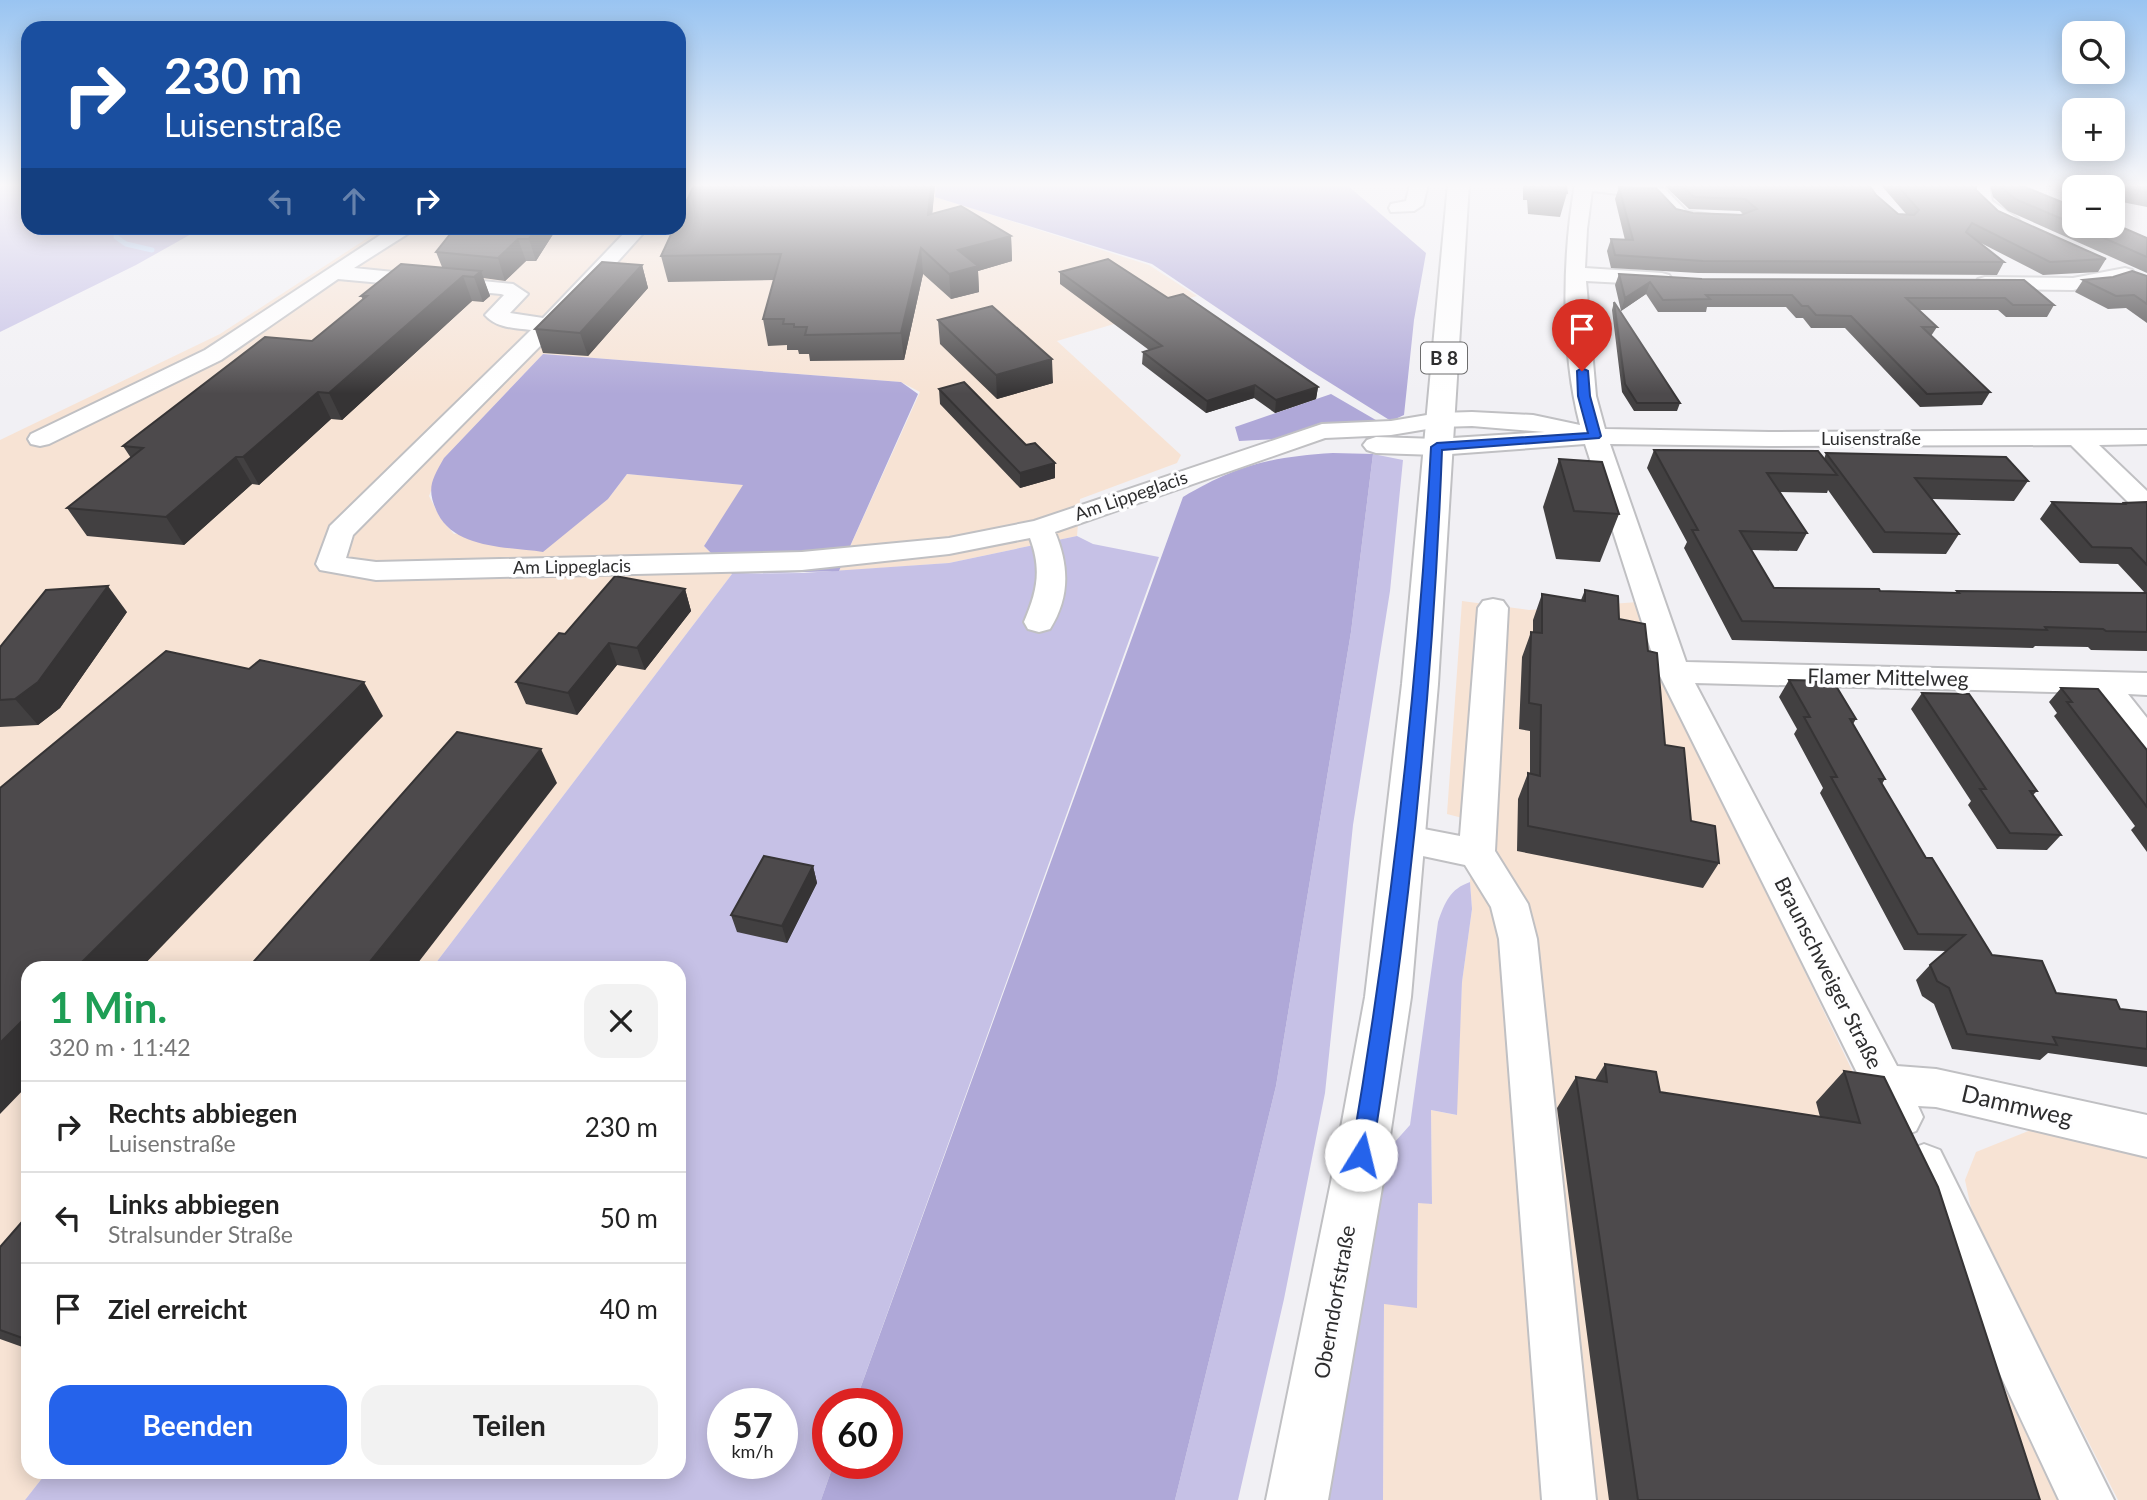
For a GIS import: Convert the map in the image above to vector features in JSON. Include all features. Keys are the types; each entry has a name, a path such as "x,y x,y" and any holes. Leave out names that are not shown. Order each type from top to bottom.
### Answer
{"main road":[{"name":"Oberndorfstraße","path":"1297,1500 1357,1182 1388,997 1421,671 1428,437 1450,254"}],"street":[{"path":"40,439 213,355 363,254"},
{"name":"Am Lippeglacis","path":"615,254 548,325 340,532 330,564 376,571 802,561 949,546 1040,527 1322,431 1391,428 1428,437"},
{"name":"Braunschweiger Straße","path":"1576,254 1584,396 1674,672 1885,1085 2087,1500"},
{"path":"2092,260 2147,284"},
{"path":"336,273 506,288 517,294 496,315 506,320 548,325"},
{"path":"1575,274 1686,281"},
{"path":"1969,283 2073,284 2104,281 2124,274"},
{"name":"Luisenstraße","path":"1428,437 2147,437"},
{"name":"Am Lippeglacis","path":"1258,452 1312,444 1428,437"},
{"path":"2078,438 2147,506"},
{"path":"1039,622 1060,577 1040,527"},
{"path":"1493,608 1477,853 1509,904 1518,939 1569,1500"},
{"name":"Flamer Mittelweg","path":"1674,672 2147,684"},
{"path":"2102,683 2147,741"},
{"path":"1403,839 1477,853"},
{"name":"Dammweg","path":"1885,1085 1936,1088 2147,1136"}],"shaded area":[{"path":"0,254 156,254 136,265 0,332"},
{"path":"343,254 1114,254 1149,265 1197,296 1164,305 1164,309 1057,341 1181,455 1177,463 1080,499 1077,536 949,563 839,571 920,392 901,382 543,354 444,458 429,496 441,519 454,534 608,499 627,474 744,485 704,546 732,574 437,961 21,961 21,1479 42,1479 25,1500 0,1500 0,440 220,334"},
{"path":"1120,254 1426,254 1414,320 1404,415 1391,421 1308,369 1152,264"},
{"path":"543,354 901,382 918,394 839,571 732,574 704,546 743,485 627,474 608,499 543,552 470,540 457,534 438,514 431,491 433,479 444,458"},
{"path":"1331,394 1381,423 1278,439 1239,441 1235,427"},
{"path":"1333,453 1373,454 1351,632 1276,1086 1175,1500 821,1500 828,1479 903,1479 903,1388 860,1388 1183,497 1238,470 1291,457"},
{"path":"1373,454 1403,460 1390,591 1353,825 1325,1093 1284,1299 1238,1500 1175,1500 1276,1086 1351,632"},
{"path":"1077,536 1093,544 1159,557 860,1388 812,1388 812,1479 828,1479 821,1500 25,1500 42,1479 686,1479 686,961 437,961 732,574 803,573 949,563"},
{"path":"1462,601 1529,610 1638,602 1662,674 2058,1500 1383,1500 1384,1303 1417,1307 1418,1202 1432,1204 1431,1110 1456,1115 1462,982 1472,909 1470,882 1474,821 1447,814"},
{"path":"1470,882 1472,909 1462,982 1457,1115 1431,1110 1432,1204 1418,1203 1417,1308 1384,1304 1383,1500 1327,1500 1385,1153 1410,1125 1438,922 1449,897"},
{"path":"2043,1125 2147,1151 2147,1500 2118,1500 1972,1213 1965,1180 1976,1152"}],"building":[{"path":"457,254 502,254 498,258"},
{"path":"662,254 781,254 661,256"},
{"path":"781,254 920,254 901,333 805,335 807,327 783,324 784,319 763,319"},
{"path":"927,254 963,254 978,266 949,274"},
{"path":"1994,254 2004,262 1703,261 1615,255"},
{"path":"2034,254 2095,254 2106,259 2050,262"},
{"path":"1108,259 1168,298 1183,294 1318,387 1276,400 1255,385 1207,401 1143,352 1162,346 1060,272"},
{"path":"602,262 642,265 580,333 535,329"},
{"path":"401,264 481,271 474,277 463,276 329,393 318,392 243,457 236,457 166,517 67,508 143,448 123,446 265,337 312,341"},
{"path":"2132,271 2147,276 2147,304 2134,295 2116,296 2083,280 2113,277"},
{"path":"1619,274 1702,279 2024,280 2054,305 2013,305 2005,298 1906,298 1937,327 1922,327 1990,392 1927,394 1851,316 1816,315 1792,295 1706,295 1710,299 1663,300 1650,282 1625,298"},
{"path":"1614,302 1680,403 1637,403 1625,384"},
{"path":"992,306 1052,359 996,375 938,320"},
{"path":"964,382 1026,445 1035,443 1055,463 1020,473 939,389"},
{"path":"1654,450 1818,451 1837,475 1767,473 1807,533 1740,531 1774,588 1959,593 1957,591 2147,593 2147,632 2045,627 2047,630 1742,621 1692,530 1698,530"},
{"path":"1826,453 2006,457 2028,481 1915,478 1959,534 1885,532"},
{"path":"1559,459 1602,462 1619,514 1574,511"},
{"path":"2052,502 2147,502 2147,565 2131,548 2092,547"},
{"path":"615,576 685,589 637,648 609,643 568,693 516,682 559,633 565,634"},
{"path":"108,586 38,682 15,699 0,700 0,647 46,590"},
{"path":"1585,590 1618,596 1619,619 1645,624 1648,651 1657,653 1665,745 1684,748 1691,821 1715,826 1719,863 1528,826 1528,773 1540,776 1541,705 1529,703 1531,632 1542,633 1542,594 1585,601"},
{"path":"166,651 249,669 260,660 364,682 83,961 21,961 21,1022 0,1043 0,788"},
{"path":"1789,680 1833,681 1856,719 1850,719 1885,779 1879,779 1926,858 1932,858 1992,955 2042,961 2056,993 2116,1000 2120,1009 2147,1012 2147,1049 2053,1037 2057,1045 1967,1034 1949,988 1937,981 1930,965 1965,935 1918,934 1831,777 1837,777 1804,717 1810,717"},
{"path":"2061,688 2098,689 2147,750 2147,807 2067,702 2072,702"},
{"path":"1922,693 1969,694 2037,791 2030,791 2061,835 2010,833 1980,789 1986,789"},
{"path":"457,732 541,749 371,961 254,961"},
{"path":"764,856 813,866 782,926 731,915"},
{"path":"1605,1064 1656,1072 1660,1092 1860,1123 1844,1071 1884,1077 1938,1187 2040,1500 1638,1500 1576,1077 1607,1082"},
{"path":"21,1223 21,1338 0,1330 0,1247"}],"route":[{"path":"1361,1155 1388,997 1420,684 1437,447 1595,436 1584,396 1582,371"}]}
